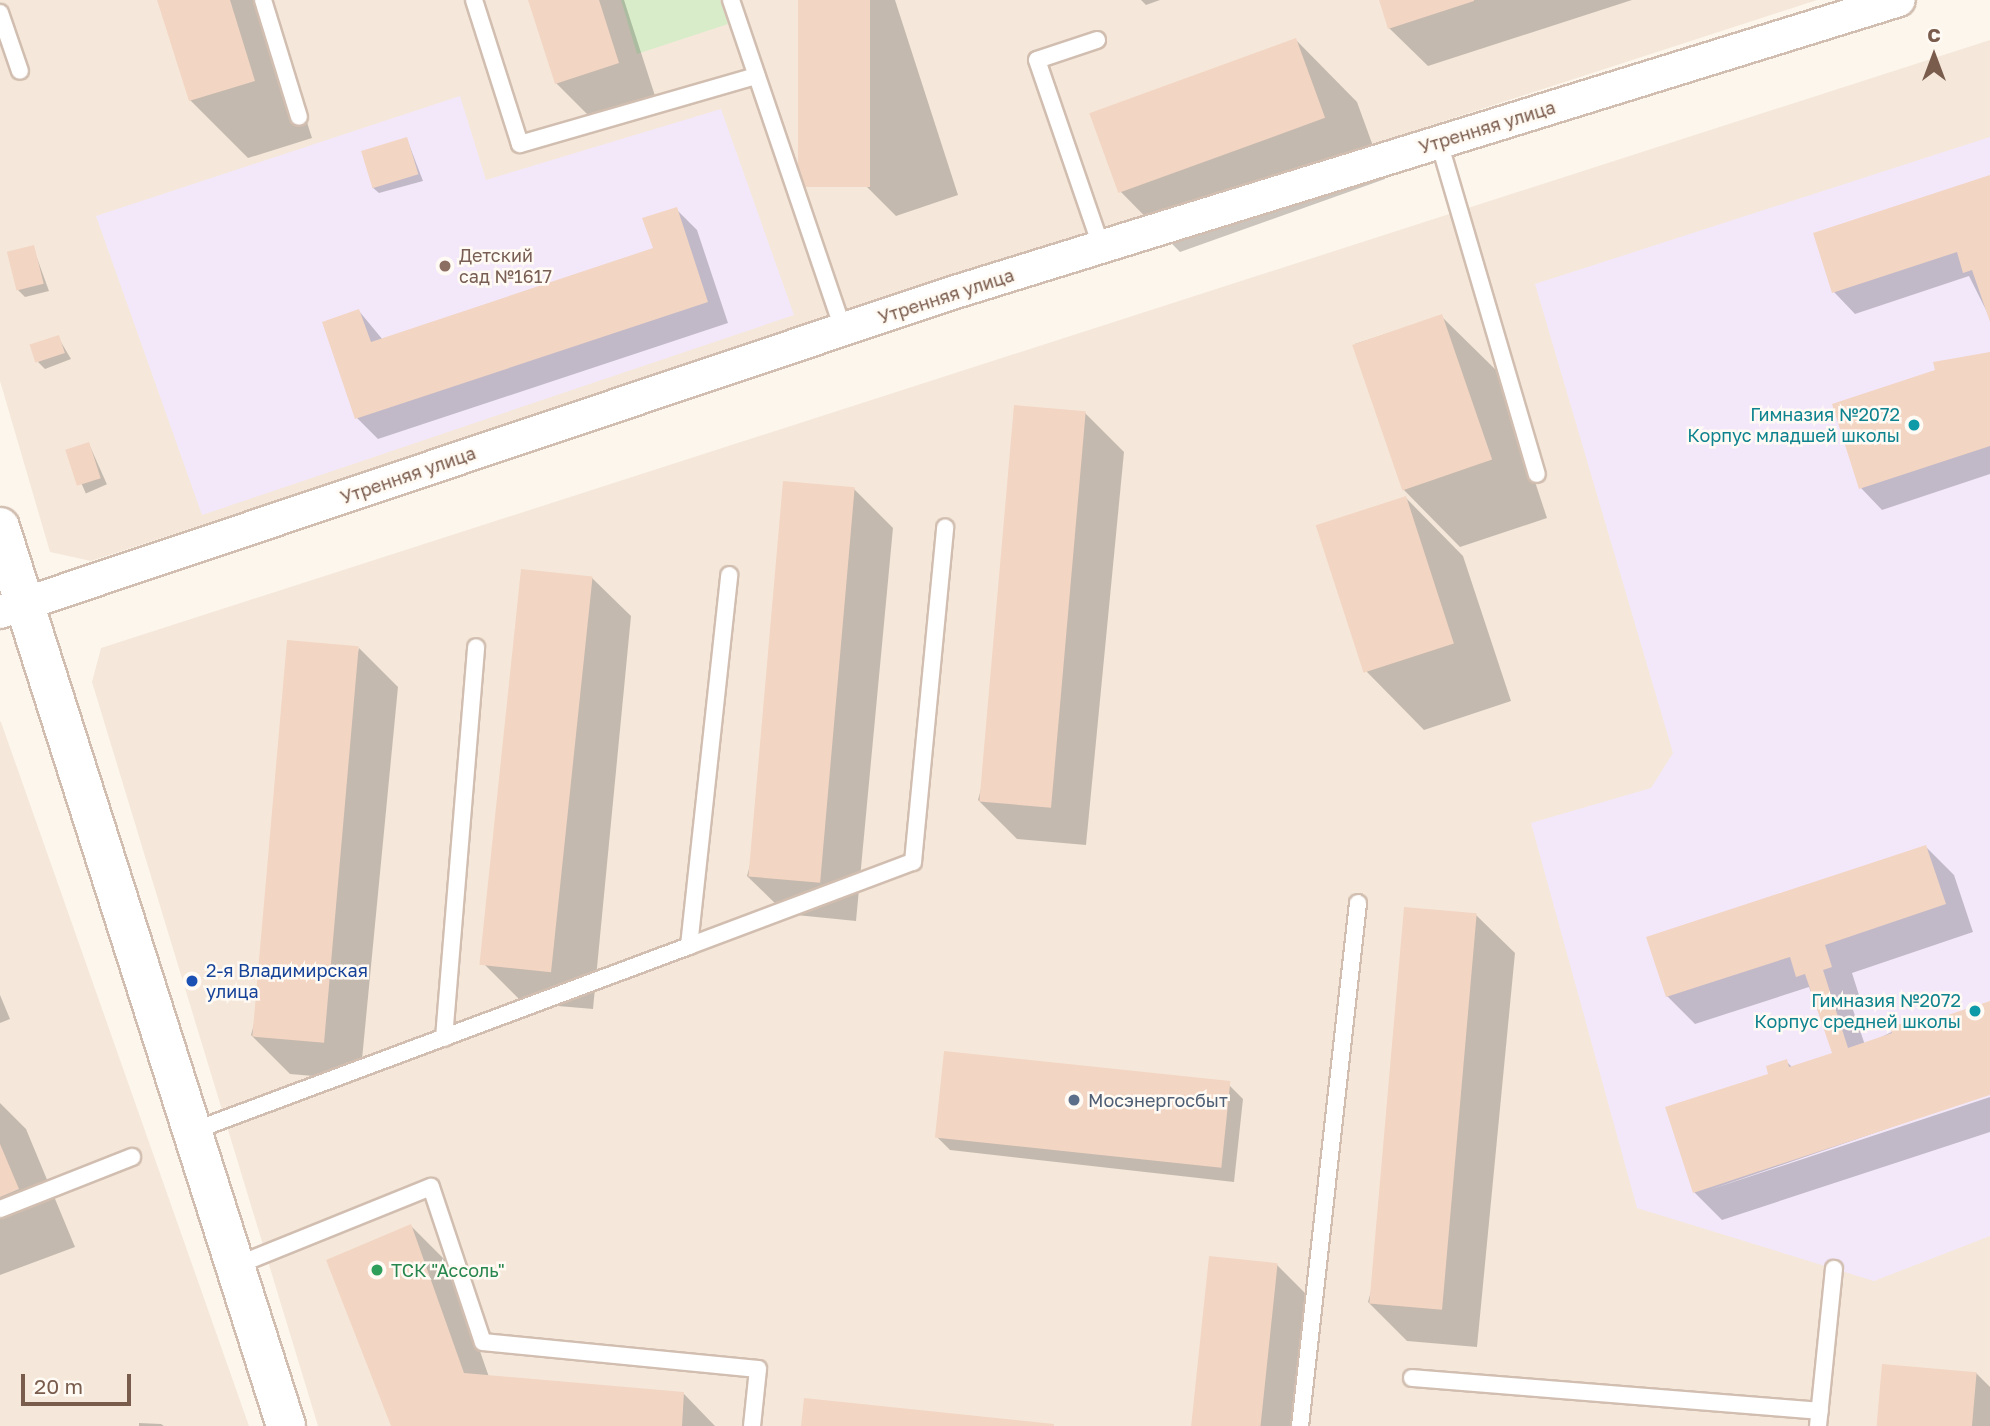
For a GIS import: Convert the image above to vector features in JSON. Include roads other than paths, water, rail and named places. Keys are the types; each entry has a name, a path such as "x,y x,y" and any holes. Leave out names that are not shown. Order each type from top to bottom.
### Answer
{"street":[{"name":"Утренняя улица","path":"13,608 843,329 1101,246 1899,0"},
{"path":"0,527 13,608 193,1131 286,1426"}],"lane":[{"path":"263,0 299,117"},
{"path":"474,0 520,144 756,76"},
{"path":"731,0 843,329"},
{"path":"0,13 20,71"},
{"path":"1097,40 1037,60 1101,246"},
{"path":"1439,142 1536,474"},
{"path":"193,1131 913,862 945,528"},
{"path":"689,946 729,575"},
{"path":"444,1038 476,647"},
{"path":"1300,1426 1358,903"},
{"path":"0,1209 132,1157"},
{"path":"235,1266 431,1187 483,1342 758,1369 752,1426"},
{"path":"1412,1378 1819,1419 1834,1269"}],"place":[{"name":"Детский сад №1617","path":"445,266"},
{"name":"Гимназия №2072 Корпус младшей школы","path":"1914,425"},
{"name":"2-я Владимирская улица","path":"192,981"},
{"name":"Гимназия №2072 Корпус средней школы","path":"1975,1011"},
{"name":"Мосэнергосбыт","path":"1074,1100"},
{"name":"ТСК \"Ассоль\"","path":"377,1270"}]}
